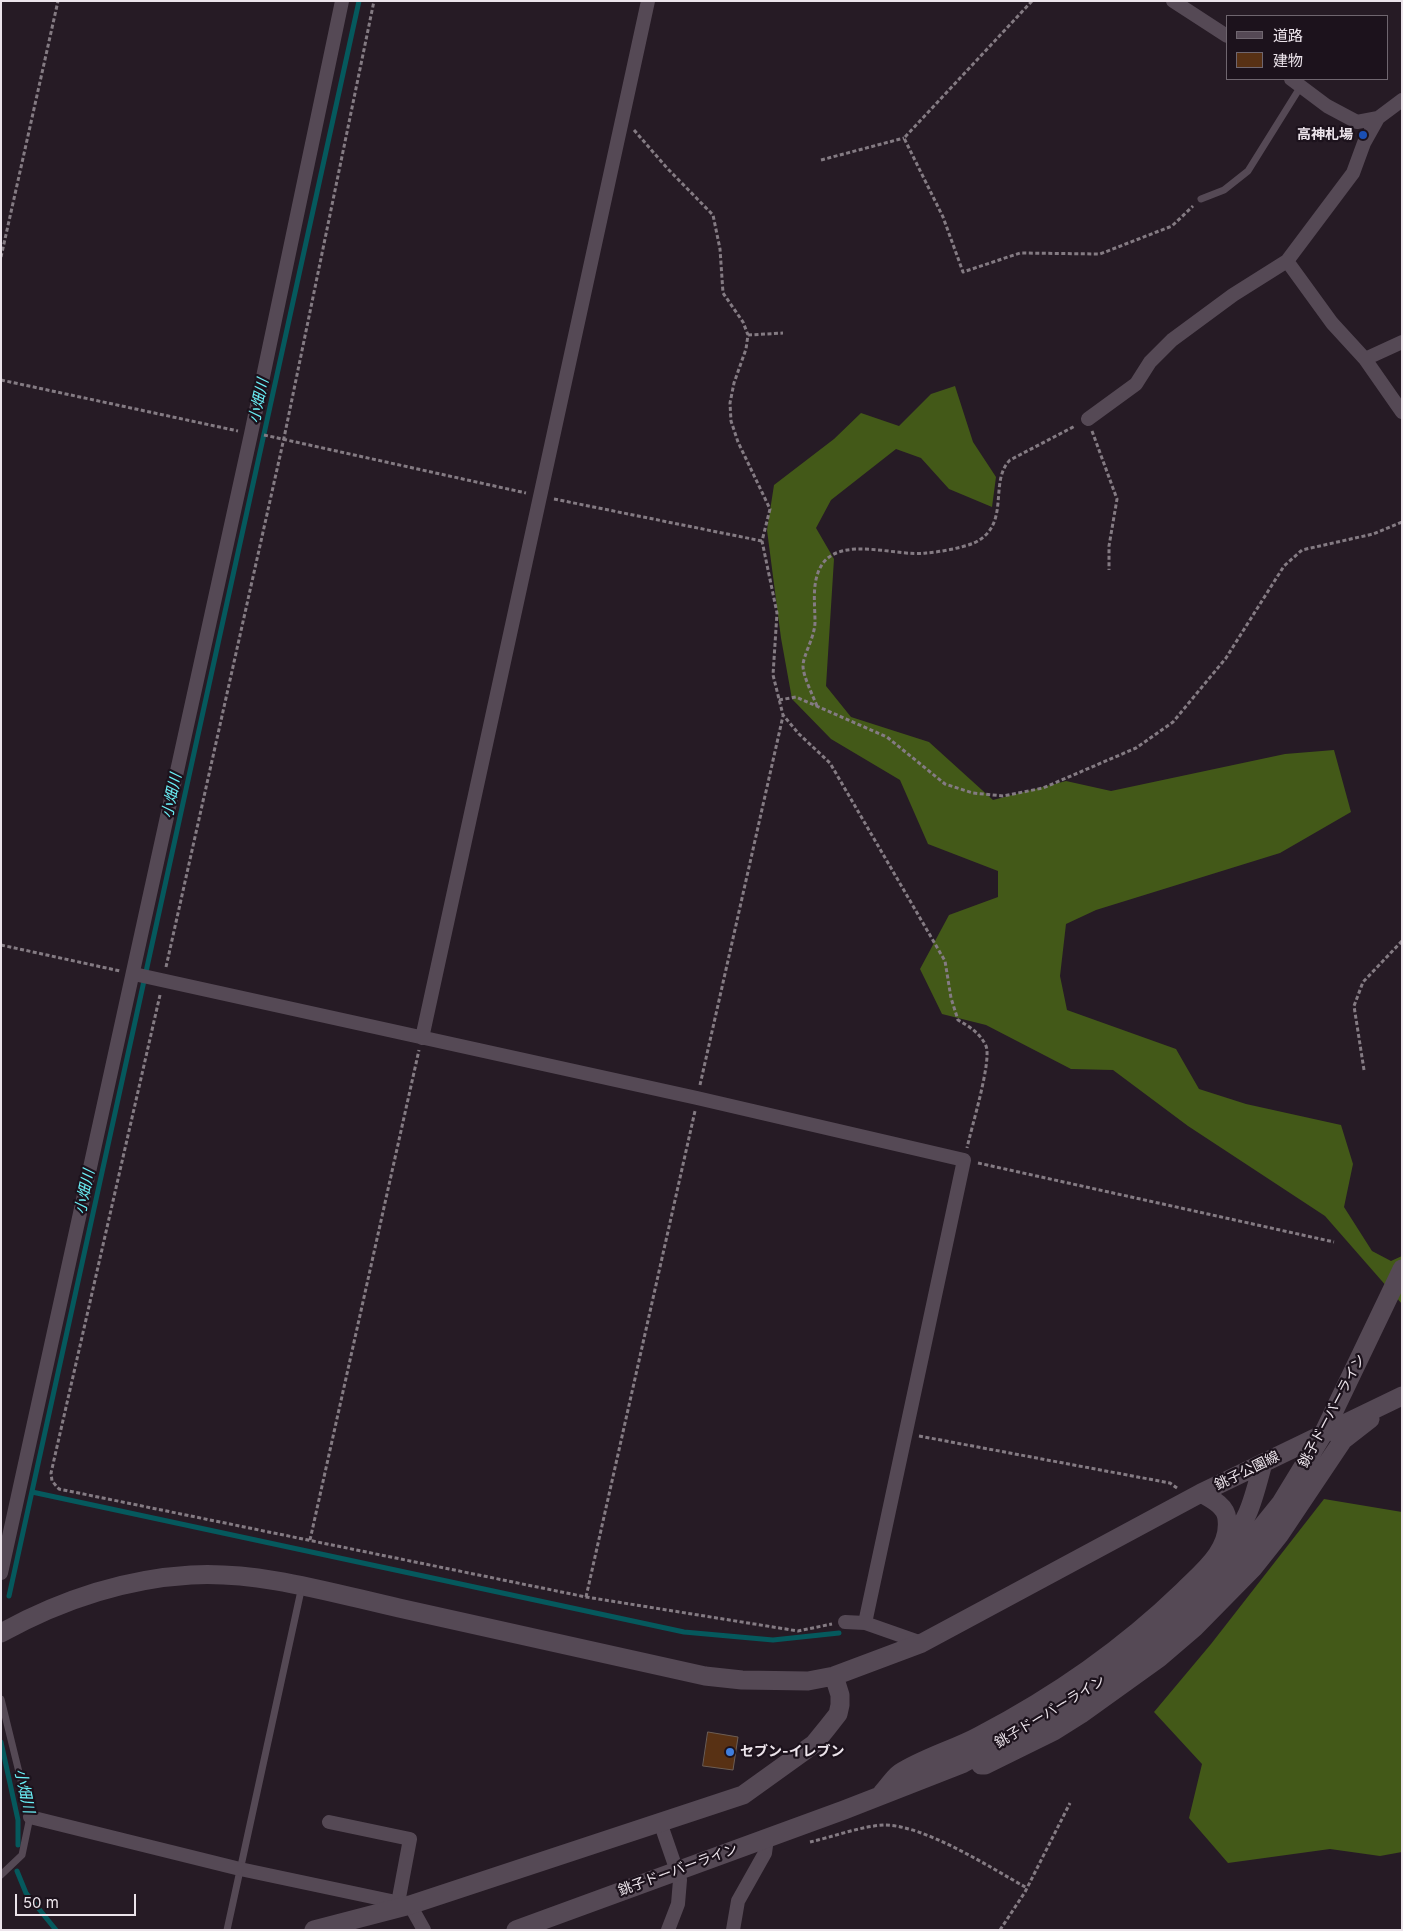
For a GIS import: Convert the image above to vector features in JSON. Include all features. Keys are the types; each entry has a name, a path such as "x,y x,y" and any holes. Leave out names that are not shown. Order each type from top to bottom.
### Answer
{"main road":[{"name":"銚子ドーバーライン","path":"516,1930 962,1764 1072,1702 1142,1652 1198,1600 1231,1565 1281,1503 1323,1434 1402,1269"},
{"name":"銚子公園線","path":"1,1633 32,1616 129,1583 191,1575 221,1576 302,1586 705,1676 770,1682 808,1681 834,1676 922,1643 1197,1496 1402,1396"},
{"path":"962,1764 985,1765 1054,1731 1159,1658 1200,1622 1253,1568 1280,1534 1343,1440 1372,1418 1381,1405"},
{"path":"880,1796 899,1774 978,1737 1045,1700 1084,1674 1142,1629 1239,1533 1247,1518 1263,1463"},
{"path":"1197,1496 1223,1509 1227,1519 1225,1535 1218,1555"},
{"path":"314,1930 404,1904 743,1795 814,1744 838,1714 840,1695 834,1676"}],"street":[{"path":"1,1572 134,974 251,434 342,1"},
{"path":"422,1038 648,1"},
{"path":"1174,1 1226,35"},
{"path":"1296,82 1327,106 1357,122 1378,118"},
{"path":"1088,419 1136,384 1150,362 1172,340 1233,295 1287,261 1353,174 1364,143 1378,118 1402,100"},
{"path":"1287,261 1332,323 1366,359 1402,412"},
{"path":"1366,359 1402,342"},
{"path":"134,974 698,1098 964,1160 865,1623"},
{"path":"845,1622 865,1623 922,1643"},
{"path":"30,1817 240,1869 404,1904 424,1930"},
{"path":"329,1822 410,1839 404,1904"},
{"path":"660,1822 680,1880 678,1904 668,1930"},
{"path":"733,1930 738,1902 765,1853 767,1838"}],"lane":[{"path":"1201,199 1224,190 1248,171 1296,82"},
{"path":"227,1930 302,1586"},
{"path":"1,1699 30,1817 22,1855 1,1875"}],"path":[{"path":"1,257 58,1"},
{"path":"374,1 284,438 54,1464 52,1481 59,1489 586,1597 798,1631 845,1622"},
{"path":"821,160 904,138 1032,1"},
{"path":"623,117 667,168 713,215 720,249 723,293 744,322 748,335 746,349 734,383 730,403 731,421 738,442 770,509 762,541 777,613 773,675 783,715 799,734 830,763 945,961 951,998 958,1020 975,1031 986,1047 986,1065 964,1160 1334,1242"},
{"path":"904,138 942,217 963,272 1020,253 1100,254 1172,226 1201,199"},
{"path":"748,335 783,333"},
{"path":"1,380 251,434 284,438 540,496 762,541"},
{"path":"817,707 803,666 815,624 813,593 822,564 833,554 849,549 925,554 974,543 986,534 994,524 999,507 1004,467 1010,460 1088,419 1117,499 1109,546 1109,570"},
{"path":"779,700 796,698 886,737 945,784 973,793 1003,796 1043,788 1136,748 1173,722 1226,658 1284,566 1302,550 1373,534 1402,522"},
{"path":"586,1597 783,715"},
{"path":"1364,1070 1354,1006 1363,982 1402,941"},
{"path":"1,945 134,974"},
{"path":"310,1540 422,1038"},
{"path":"906,1434 1170,1483 1197,1496"},
{"path":"1000,1930 1027,1888 1070,1803"},
{"path":"801,1844 882,1825 904,1826 941,1842 1027,1888"}],"green space":[{"path":"955,386 973,442 996,477 992,507 949,489 921,458 896,449 831,500 816,528 834,559 826,686 851,717 929,742 993,800 1066,781 1111,791 1285,754 1334,750 1351,812 1280,853 1096,910 1066,924 1060,976 1067,1010 1176,1049 1199,1089 1246,1104 1341,1125 1353,1164 1344,1207 1372,1251 1391,1261 1402,1256 1402,1304 1325,1216 1188,1126 1113,1070 1071,1069 986,1025 942,1014 920,969 949,915 998,897 998,871 928,844 900,780 831,739 792,699 781,638 767,530 774,485 834,439 861,413 899,426 931,394"},
{"path":"1324,1499 1402,1512 1402,1852 1380,1856 1330,1849 1228,1863 1189,1818 1202,1764 1154,1712 1211,1644"}],"building":[{"path":"708,1732 738,1737 733,1770 703,1766"}],"waterway":[{"name":"小畑川","path":"9,1596 359,1"},
{"path":"32,1492 684,1632 773,1640 839,1633"},
{"name":"小畑川","path":"1,1742 18,1820 18,1845"},
{"name":"小畑川","path":"17,1871 26,1893 56,1930"}],"place":[{"name":"高神札場","path":"1363,135"},
{"name":"セブン-イレブン","path":"730,1752"}]}
